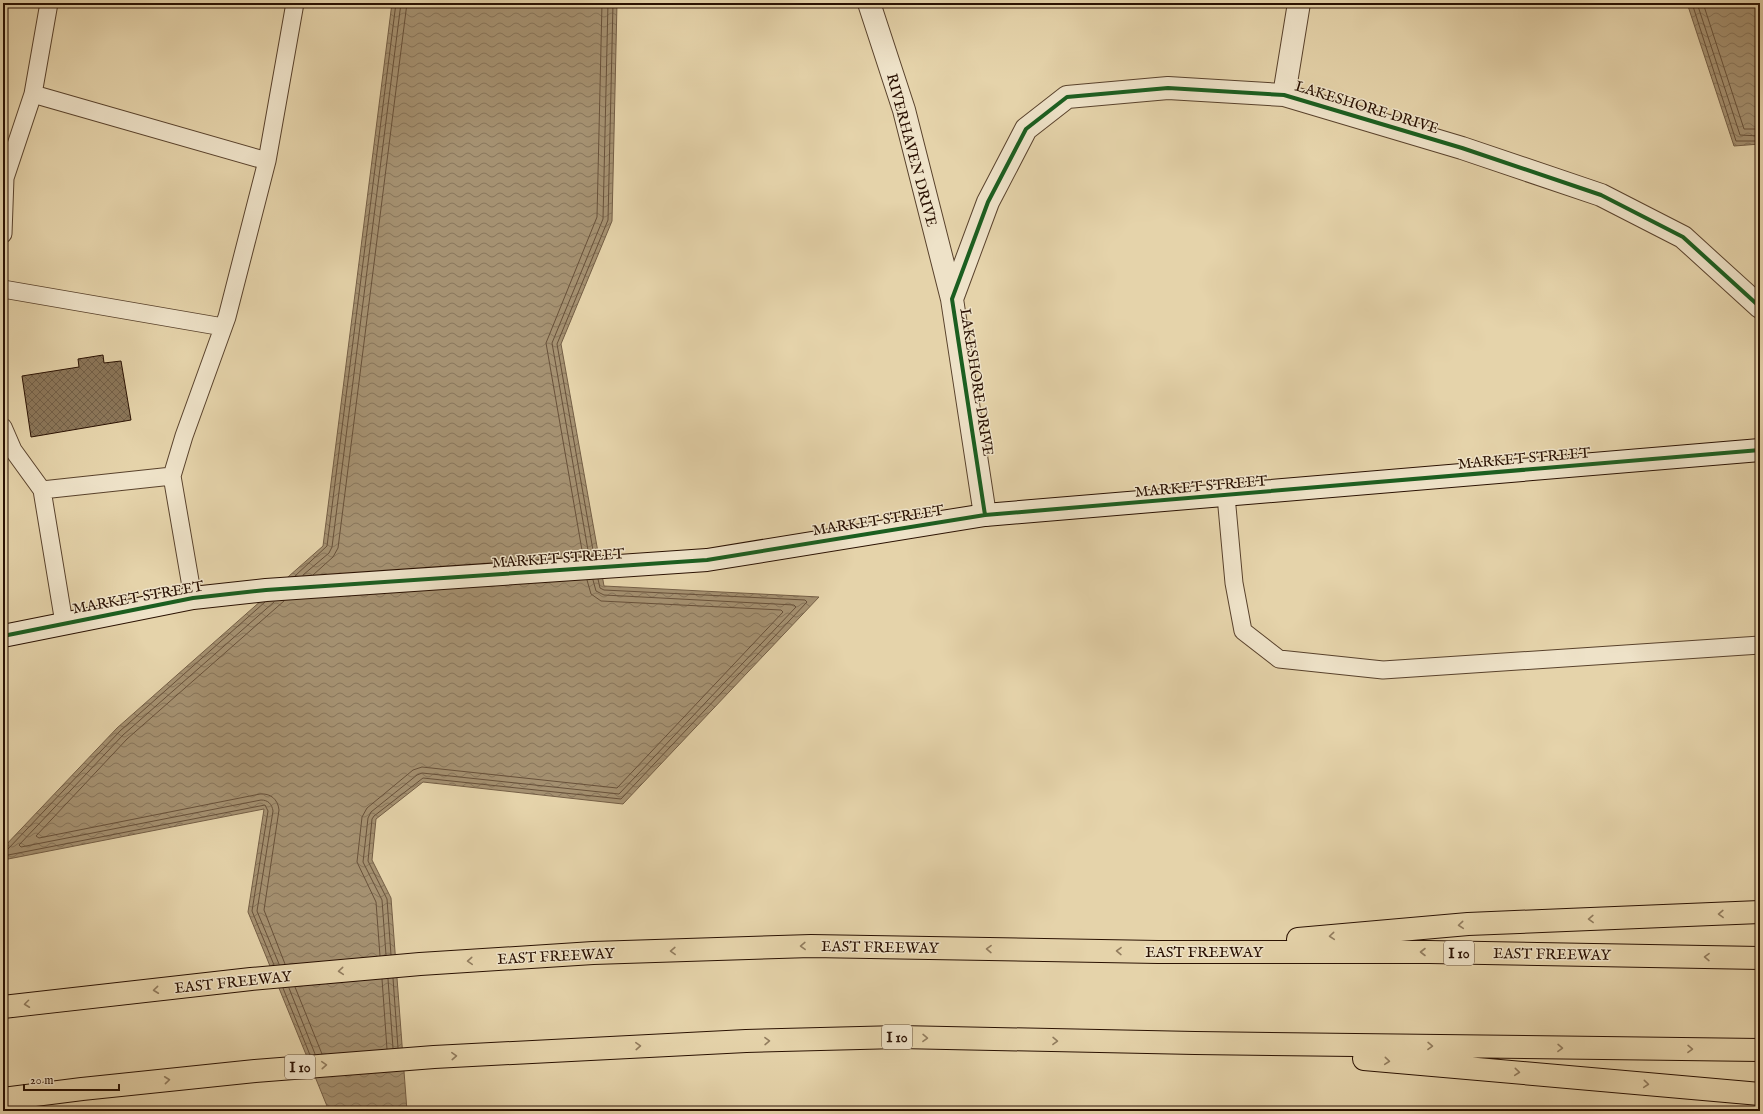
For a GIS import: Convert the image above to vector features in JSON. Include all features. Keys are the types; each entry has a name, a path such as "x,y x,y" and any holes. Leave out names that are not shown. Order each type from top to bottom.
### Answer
{"highway":[{"path":"1158,952 1468,924 1760,912"},
{"name":"EAST FREEWAY","path":"3,1007 251,979 420,964 593,953 811,946 1158,952 1429,952 1760,958"},
{"name":"I 10","path":"3,1099 82,1089 255,1071 434,1057 746,1041 899,1037 1195,1044 1760,1050"},
{"path":"1195,1044 1760,1094"}],"street":[{"name":"RIVERHAVEN DRIVE","path":"869,3 904,110 952,299"},
{"path":"1284,95 1299,3"},
{"name":"LAKESHORE DRIVE","path":"985,515 952,299 988,202 1026,129 1067,98 1168,88 1284,95 1462,148 1601,195 1683,237 1760,307"},
{"name":"MARKET STREET","path":"3,636 193,598 266,590 707,560 985,515 1226,496 1760,450"}],"lane":[{"path":"3,234 5,178 33,94 49,3"},
{"path":"193,598 172,476 184,436 223,327 267,161 295,3"},
{"path":"33,94 267,161"},
{"path":"3,289 223,327"},
{"path":"3,427 13,450 42,490 64,623"},
{"path":"42,490 172,476"},
{"path":"1226,496 1234,583 1243,631 1280,659 1383,670 1760,645"}],"water":[{"path":"392,3 617,3 612,221 561,344 604,586 819,597 623,804 423,782 376,819 372,860 391,898 407,1111 329,1111 248,912 264,809 3,860 3,848 117,728 323,546"},
{"path":"1687,3 1760,3 1760,144 1734,146"}],"building":[{"path":"103,355 104,363 121,361 131,420 31,437 22,376 79,367 78,359"}],"cycle path":[{"path":"985,515 952,299 988,202 1026,129 1067,97 1168,88 1284,95 1462,148 1601,195 1683,237 1760,307"},
{"path":"3,636 193,598 266,590 707,560 985,515 1760,450"}]}
